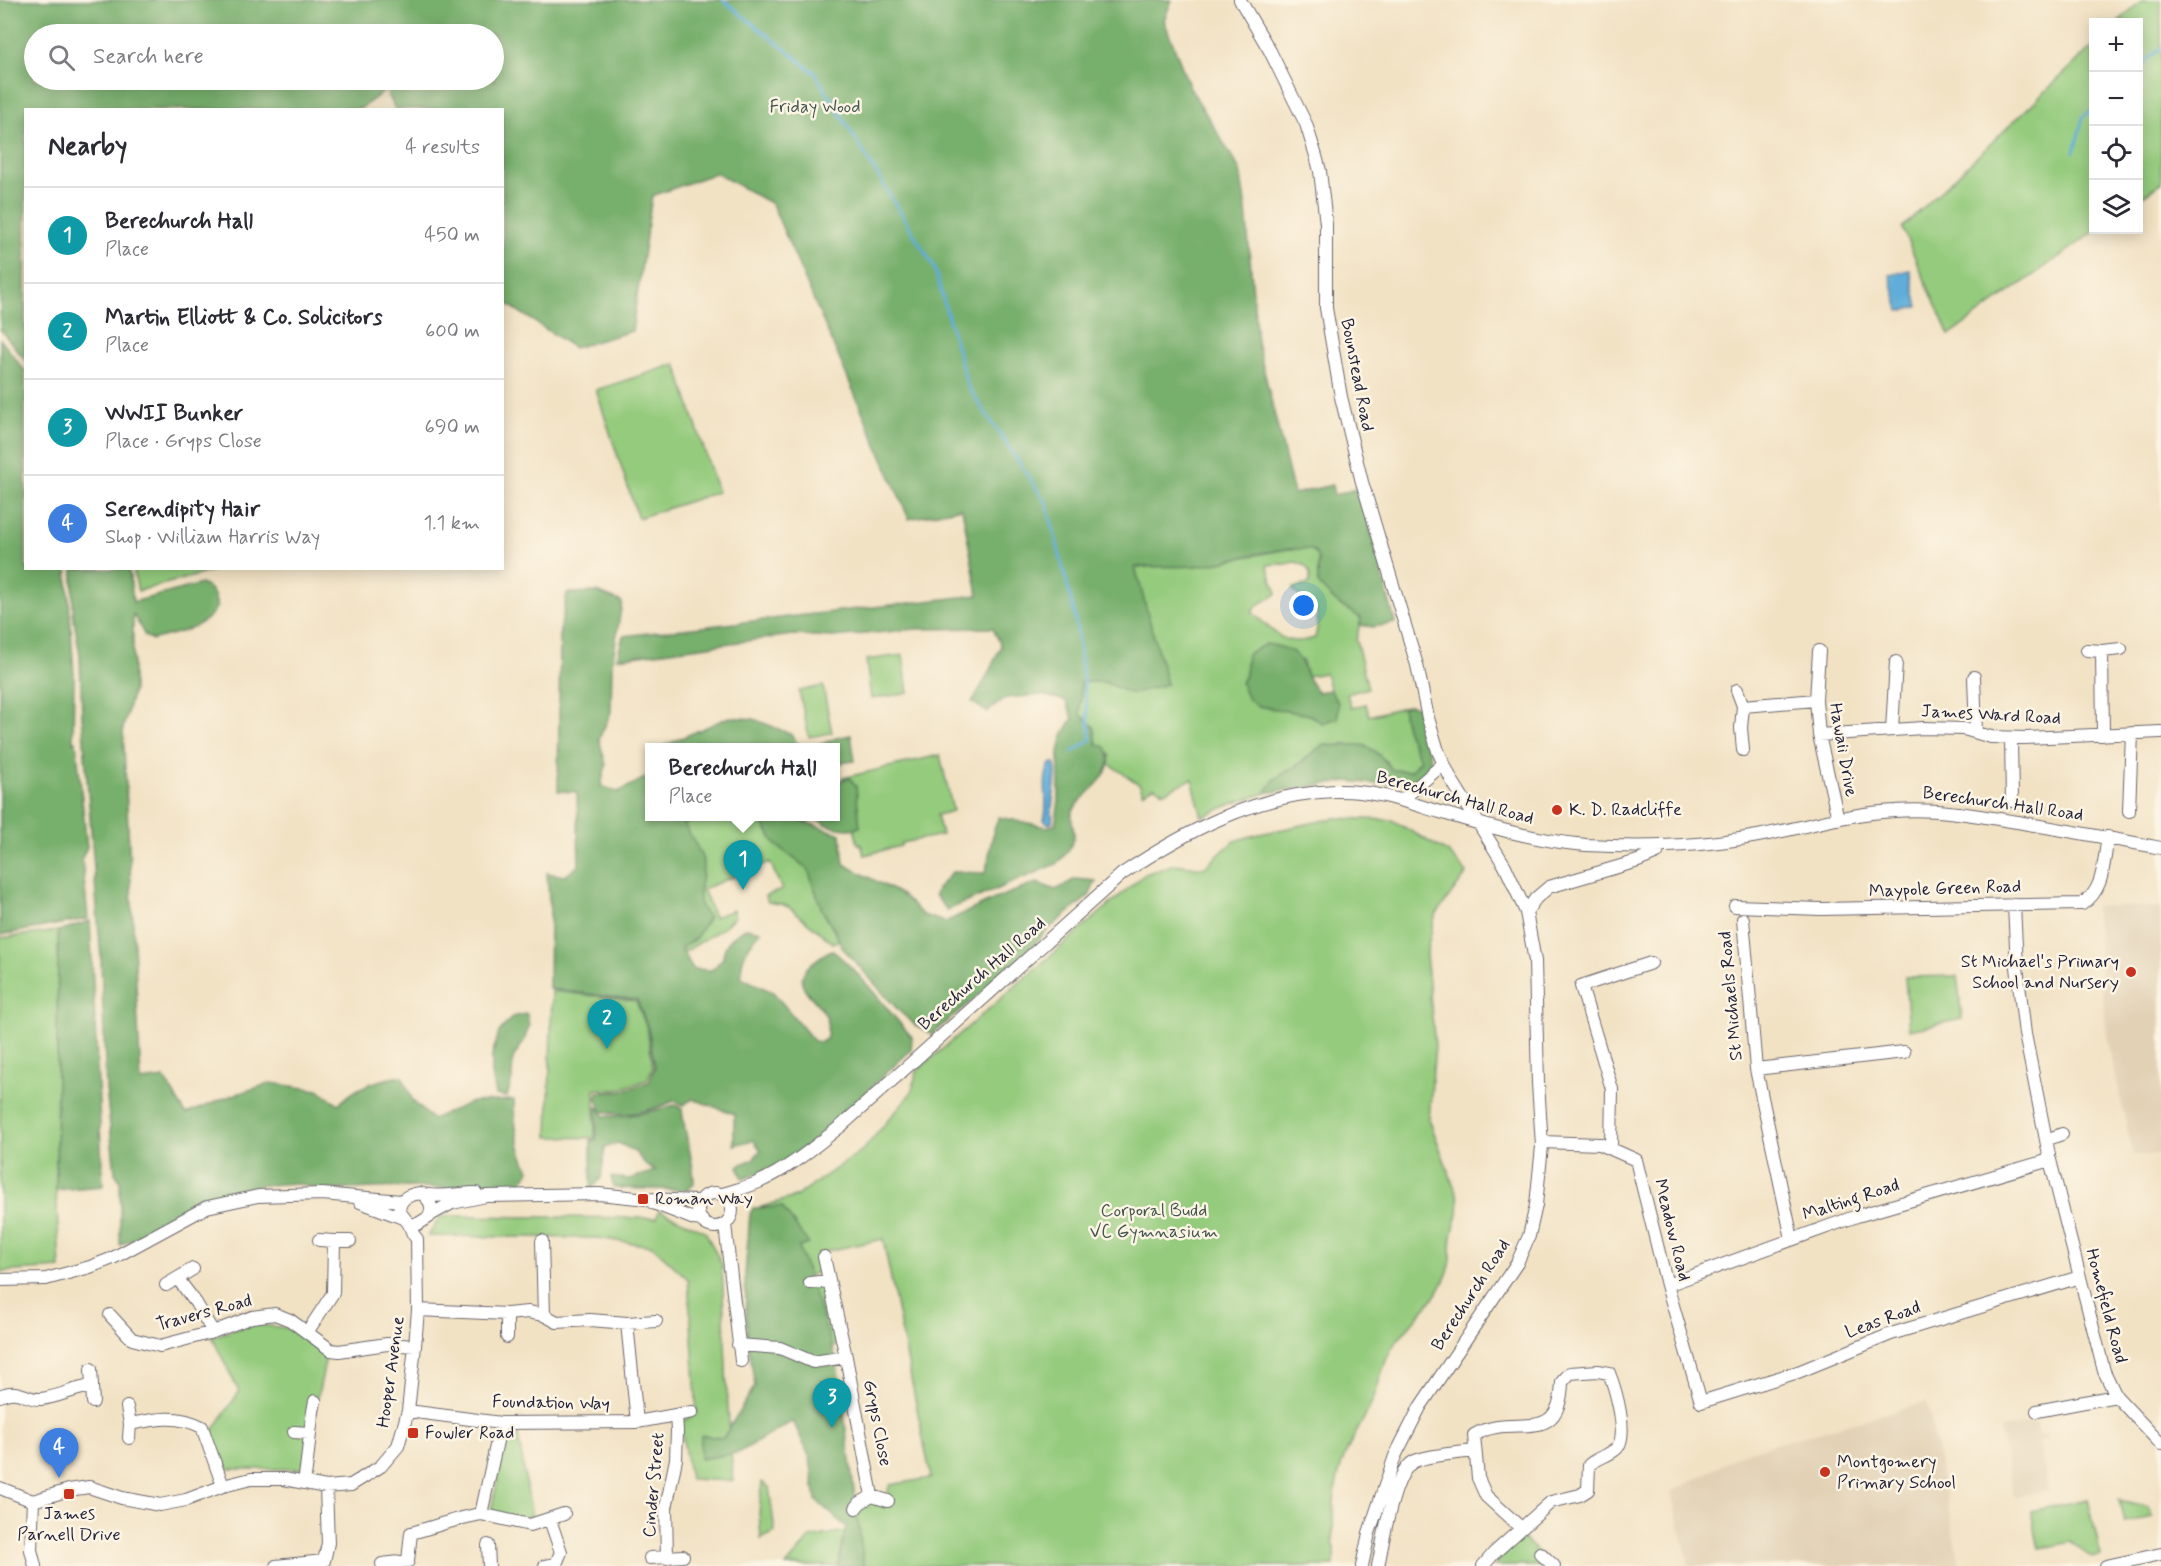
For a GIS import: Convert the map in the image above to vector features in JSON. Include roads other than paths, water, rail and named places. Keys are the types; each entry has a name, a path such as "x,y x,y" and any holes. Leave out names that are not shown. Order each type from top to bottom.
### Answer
{"street":[{"name":"Bounstead Road","path":"1240,0 1270,51 1306,124 1316,156 1326,224 1326,308 1341,397 1362,482 1417,665 1428,718 1443,764 1479,824"},
{"path":"2087,650 2121,649"},
{"name":"Hawaii Drive","path":"1819,651 1816,700 1819,735 1838,819"},
{"path":"2102,651 2103,735"},
{"path":"1892,730 1896,662"},
{"path":"1974,677 1981,699 1976,732"},
{"path":"1737,690 1743,706 1741,728 1743,750"},
{"path":"1743,706 1816,700"},
{"name":"James Ward Road","path":"1819,735 1892,730 1964,729 1991,737 2011,738 2161,732"},
{"path":"2130,811 2125,783 2132,733"},
{"path":"2011,738 2012,801"},
{"path":"1402,800 1443,764"},
{"name":"Berechurch Hall Road","path":"723,1194 759,1182 801,1158 841,1126 1116,879 1147,857 1231,813 1288,796 1335,791 1383,794 1479,824 1535,838 1584,844 1692,846 1894,811 1950,812 2108,837 2161,848"},
{"name":"Berechurch Road","path":"1362,1566 1369,1533 1400,1446 1420,1407 1517,1263 1525,1246 1536,1205 1542,1142 1535,962 1526,912 1498,853 1479,824"},
{"path":"1498,853 1508,831"},
{"name":"Maypole Green Road","path":"1735,906 1821,909 2082,904 2090,899 2099,886 2108,837"},
{"path":"1526,912 1536,898 1550,887 1638,861 1657,853 1659,847"},
{"name":"Homefield Road","path":"2013,905 2025,1034 2050,1158 2104,1371 2116,1396 2161,1444"},
{"name":"St Michaels Road","path":"1743,919 1756,1069 1792,1239"},
{"path":"1611,1149 1612,1089 1581,986 1651,963"},
{"name":"St Michaels Road","path":"1756,1069 1904,1052"},
{"path":"2046,1140 2062,1134"},
{"name":"Meadow Road","path":"1542,1142 1600,1144 1636,1160 1667,1285 1701,1402"},
{"name":"Malting Road","path":"1667,1285 1867,1213 2050,1158"},
{"name":"Berechurch Hall Road","path":"732,1206 759,1182"},
{"path":"0,1280 46,1279 99,1264 207,1207 258,1196 315,1193 401,1202 412,1194 420,1193 430,1202 428,1217 422,1234 417,1239"},
{"path":"425,1196 458,1193 486,1196"},
{"path":"354,1198 363,1204 418,1224 453,1203 486,1196 599,1194 699,1203"},
{"path":"647,1199 694,1219 702,1220 714,1227 724,1225 731,1215 732,1206 723,1194 709,1195 699,1203 698,1214 702,1220"},
{"path":"401,1202 399,1211 406,1221"},
{"name":"Hooper Avenue","path":"33,1501 89,1486 122,1498 160,1505 186,1500 223,1486 251,1479 284,1479 327,1487 351,1485 381,1466 398,1446 408,1411 415,1346 418,1310 417,1239 406,1221"},
{"path":"724,1225 732,1274 741,1361"},
{"path":"319,1240 350,1241"},
{"path":"308,1331 333,1293 334,1241"},
{"path":"542,1241 544,1316"},
{"name":"Gryps Close","path":"824,1257 846,1357 872,1496"},
{"path":"166,1285 193,1269"},
{"name":"Leas Road","path":"1701,1402 1798,1372 1891,1334 2080,1277"},
{"path":"178,1279 213,1332"},
{"path":"810,1283 828,1281"},
{"path":"418,1310 507,1314 528,1312 557,1322 656,1321"},
{"name":"Travers Road","path":"110,1315 132,1339 160,1346 213,1332 252,1317 275,1314 308,1331 331,1350 339,1351 387,1344 415,1346"},
{"path":"507,1314 507,1337"},
{"path":"627,1323 637,1422"},
{"path":"738,1345 780,1348 813,1362 846,1357"},
{"path":"91,1370 93,1402"},
{"path":"1483,1566 1551,1502 1580,1495 1588,1490 1589,1465 1596,1459 1609,1455 1620,1446 1623,1429 1614,1385 1609,1373 1598,1371 1570,1373 1562,1382 1556,1414 1547,1421 1525,1427 1506,1425 1484,1429 1474,1435 1478,1478 1486,1496 1521,1528"},
{"path":"0,1396 9,1392 39,1399 72,1389 92,1386"},
{"path":"2037,1411 2116,1396"},
{"path":"304,1482 315,1401"},
{"path":"127,1407 130,1424 129,1438"},
{"name":"Foundation Way","path":"408,1411 501,1423 637,1422 692,1412"},
{"name":"Cinder Street","path":"667,1558 666,1508 676,1460 678,1431 676,1415"},
{"path":"130,1424 175,1418 194,1422 201,1427 223,1486"},
{"path":"481,1514 501,1423"},
{"path":"294,1432 309,1433"},
{"path":"1378,1566 1391,1509 1404,1470 1413,1462 1475,1450"},
{"path":"276,1566 324,1561 328,1544 327,1487"},
{"path":"0,1488 33,1501 31,1550 35,1566"},
{"path":"856,1508 872,1496 888,1501"},
{"path":"382,1564 408,1564 411,1533 464,1517 481,1514 530,1525 564,1514"},
{"path":"545,1566 556,1564 561,1552 550,1520"},
{"path":"488,1545 489,1566"},
{"path":"1540,1553 1554,1566"},
{"path":"2106,1566 2161,1554"},
{"name":"Cinder Street","path":"650,1558 683,1556"}],"water":[{"path":"1910,270 1918,307 1899,311 1890,275"},
{"path":"1055,763 1052,823 1049,824 1044,820 1045,785 1050,764"}],"waterway":[{"path":"723,0 815,73 934,267 968,387 1047,504 1075,616 1091,740 1072,752"},
{"path":"2143,64 2161,48"},
{"path":"2074,152 2083,117 2089,112"}],"place":[{"name":"K. D. Radcliffe","path":"1557,810"},
{"name":"Berechurch Hall","path":"743,890"},
{"name":"St Michael's Primary School and Nursery","path":"2131,972"},
{"name":"Martin Elliott & Co. Solicitors","path":"607,1049"},
{"name":"Roman Way","path":"643,1199"},
{"name":"WWII Bunker","path":"832,1428"},
{"name":"Fowler Road","path":"413,1433"},
{"name":"Montgomery Primary School","path":"1825,1472"},
{"name":"Serendipity Hair","path":"59,1478"},
{"name":"James Parnell Drive","path":"69,1494"}],"park label":[{"name":"Friday Wood","path":"815,107"},
{"name":"Corporal Budd VC Gymnasium","path":"1154,1221"}]}
